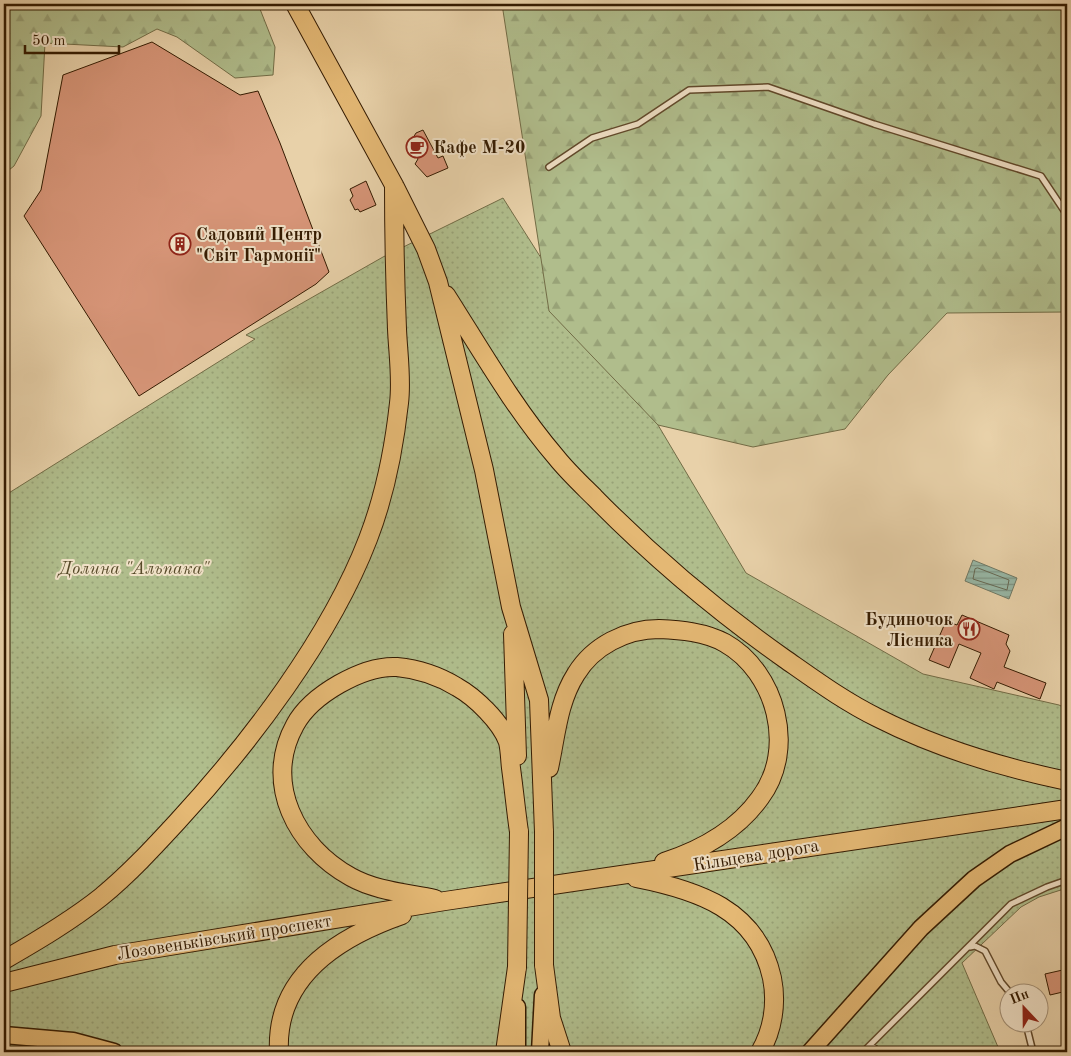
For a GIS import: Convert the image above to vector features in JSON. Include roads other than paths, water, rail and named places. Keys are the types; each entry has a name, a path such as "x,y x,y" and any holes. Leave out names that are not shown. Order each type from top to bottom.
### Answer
{"highway":[{"path":"295,4 394,185 426,249 438,282 484,470 511,606 538,700 544,789 544,965 551,1018 562,1052"},
{"path":"4,960 101,897 143,859 198,799 250,736 293,675 350,578 368,540 381,501 390,464 400,400 394,251 394,185"},
{"path":"438,282 520,411 556,458 613,516 680,579 737,624 832,692 878,718 924,739 1019,770 1067,781"},
{"path":"505,1052 517,967 519,832 511,606"},
{"path":"544,789 562,699 576,672 594,652 618,637 646,629 682,630 705,635 725,643 750,663 768,689 778,729 777,757 770,782 760,798 741,820 710,843 679,857 623,875"},
{"path":"445,901 372,886 352,878 321,857 297,829 288,808 283,788 282,766 286,744 295,723 311,705 327,691 374,670 396,667 420,671 452,684 482,706 508,742 519,832"},
{"name":"Кільцева дорога","path":"445,901 1067,809"},
{"path":"623,875 676,886 709,899 730,912 757,939 768,961 774,988 771,1028 760,1052"},
{"path":"279,1052 278,1037 284,1012 308,968 328,950 347,938 385,921 445,901"},
{"name":"Лозовеньківський проспект","path":"4,983 115,955 445,901"}],"main road":[{"path":"810,1052 921,928 974,879 1010,854 1067,827"},
{"path":"540,1052 544,965"},
{"path":"517,967 517,1052"},
{"path":"4,1035 73,1041 114,1052"}],"lane":[{"path":"549,167 592,138 638,124 689,90 768,88 874,124 1041,176 1067,215"},
{"path":"863,1052 1011,904 1067,880"},
{"path":"967,949 975,946 983,949 1003,984"},
{"path":"1028,1034 1033,1052"},
{"path":"871,1045 879,1052"}],"water":[{"path":"973,560 1017,578 1009,599 965,581"}],"place":[{"name":"Кафе М-20","path":"417,147"},
{"name":"Садовий Центр \"Світ Гармонії\"","path":"180,244"},
{"name":"Будиночок Лісника","path":"969,629"}],"park label":[{"name":"Долина \"Альпака\"","path":"134,568"}]}
